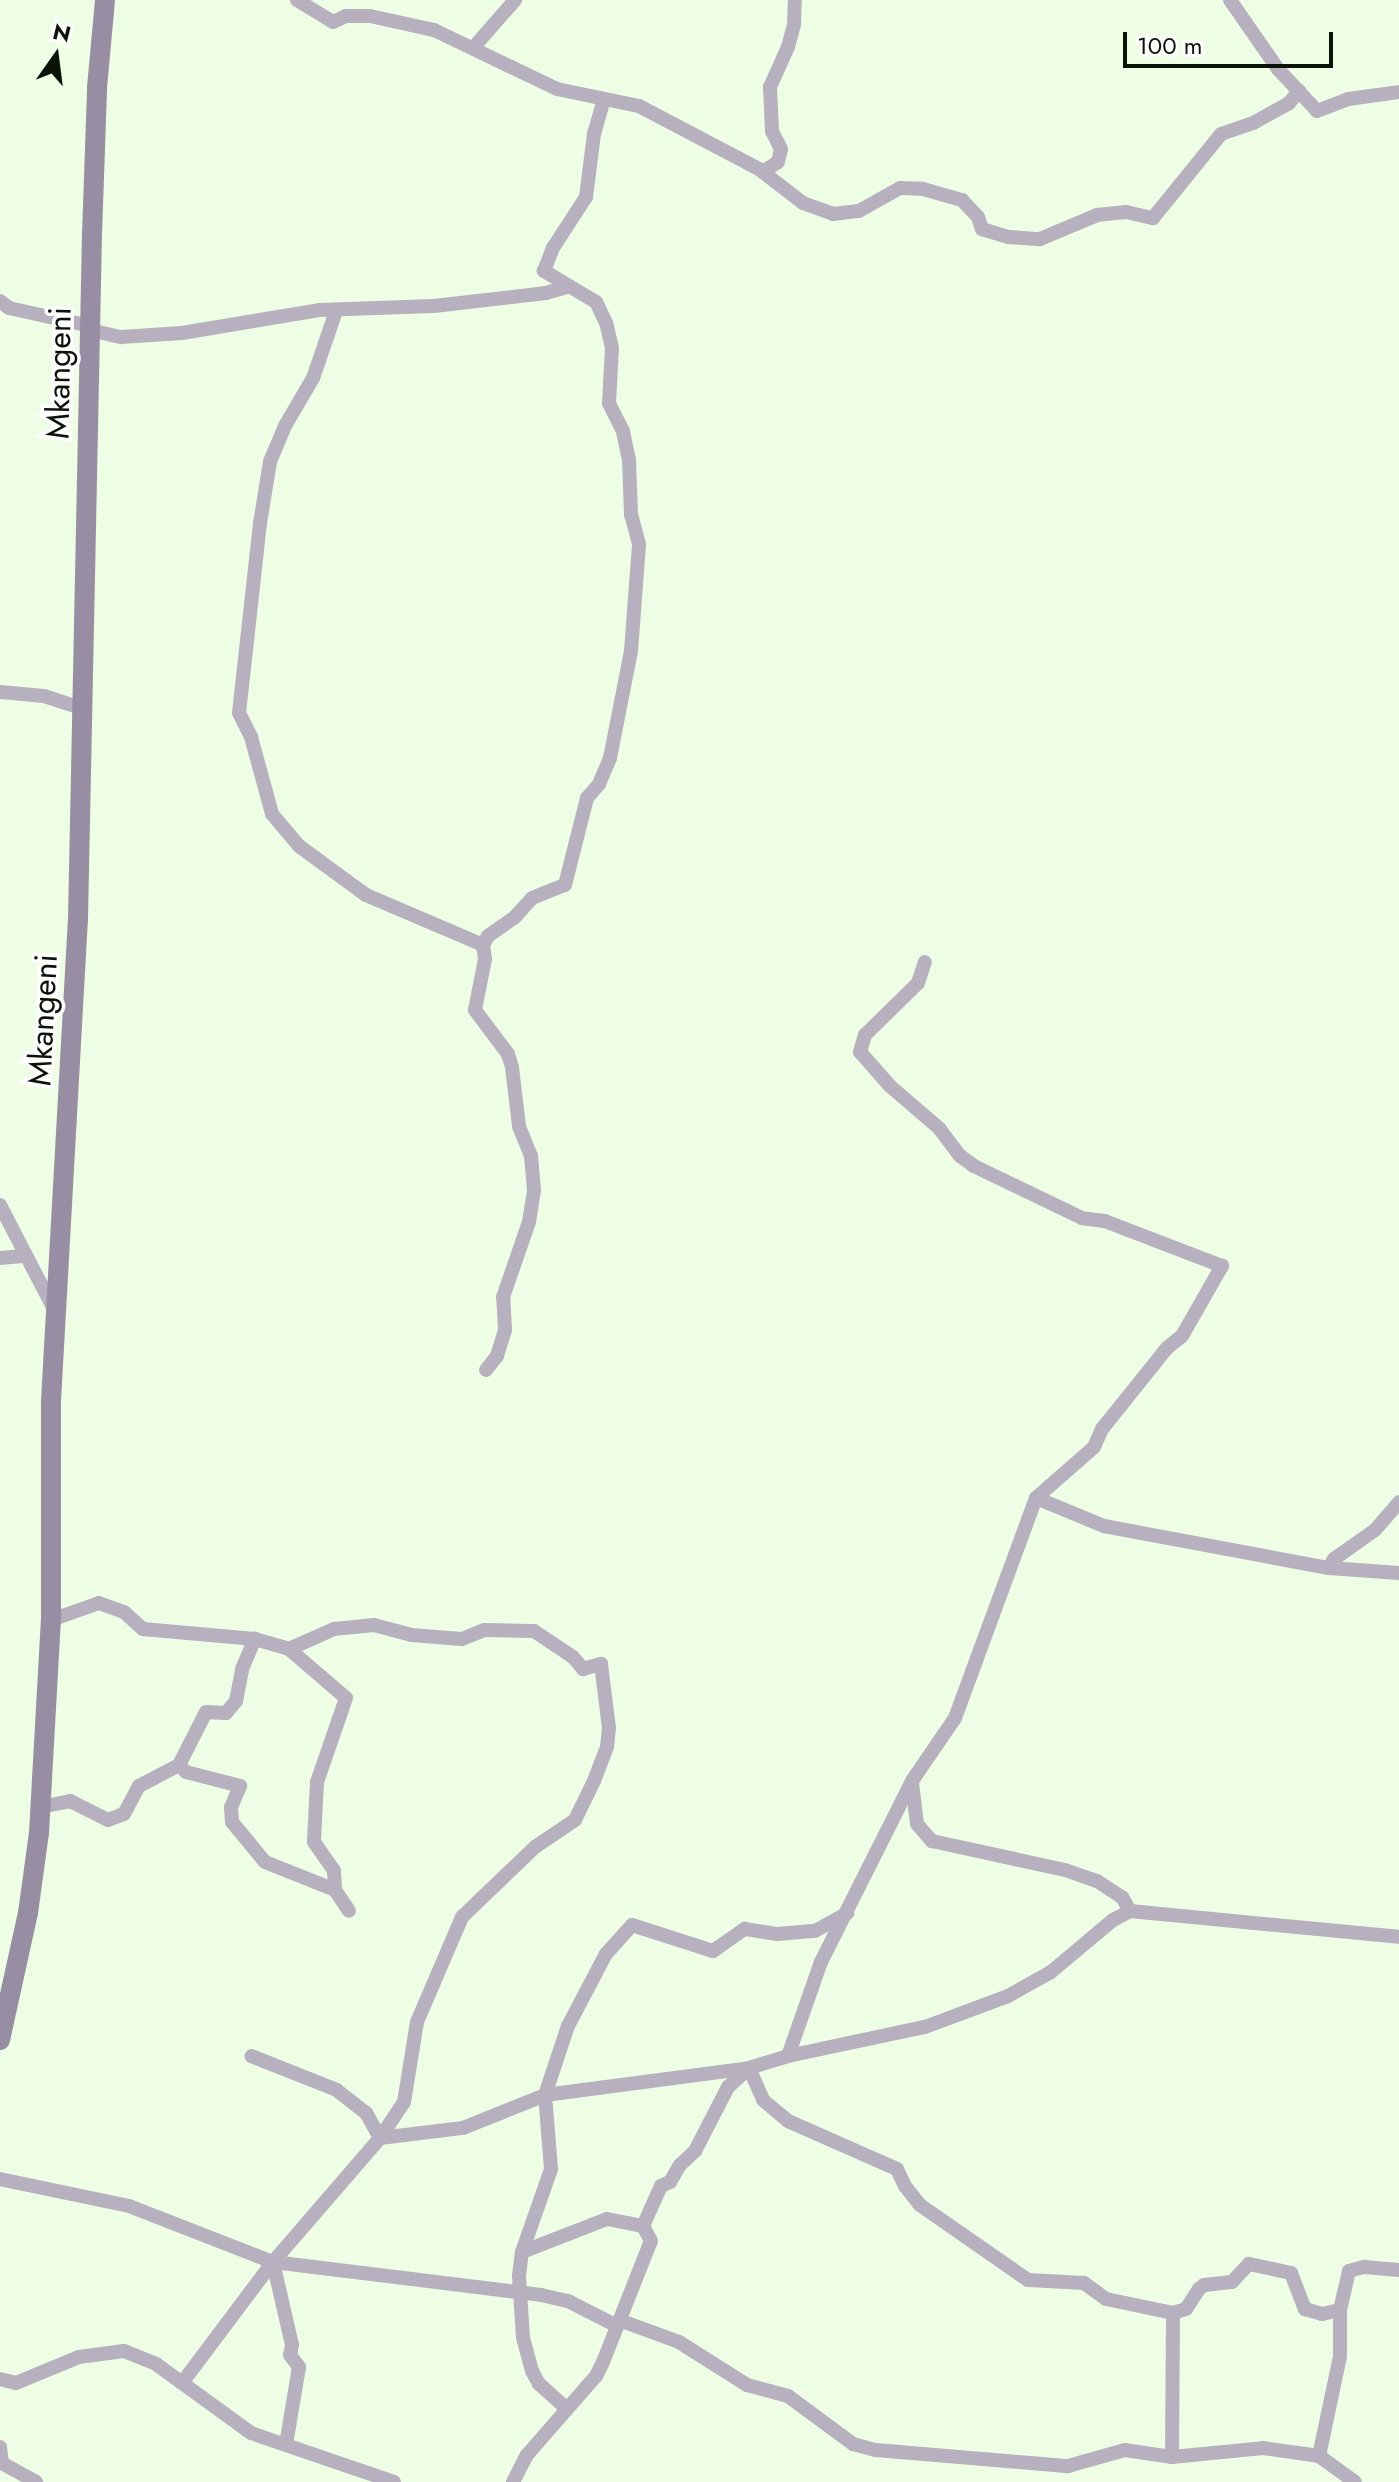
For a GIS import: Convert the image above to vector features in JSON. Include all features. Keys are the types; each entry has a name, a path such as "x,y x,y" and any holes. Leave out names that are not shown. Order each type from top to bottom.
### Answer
{"street":[{"name":"Mkangeni","path":"0,2040 28,1913 40,1807 51,1620 51,1401 78,919 97,88 105,0"},
{"path":"297,0 333,22 346,16 370,16 434,30 518,73 557,89 639,106 763,172 803,203 833,214 859,211 900,188 923,189 962,200 978,217 982,229 1009,237 1040,239 1097,215 1126,212 1153,218 1221,134 1255,122 1289,103 1299,91"},
{"path":"473,48 515,0"},
{"path":"763,172 778,162 781,149 772,131 770,87 788,47 794,24 795,0"},
{"path":"1230,0 1278,69 1317,111 1348,99 1399,92"},
{"path":"486,1370 497,1356 505,1330 503,1297 529,1222 534,1190 531,1156 519,1126 508,1054 475,1010 485,959 483,945 488,936 515,917 532,898 565,885 587,798 599,784 610,758 631,651 639,544 631,515 629,460 623,431 609,403 612,348 606,323 596,302 544,271 553,248 586,197 594,134 604,99"},
{"path":"3,309 121,337 182,333 319,310 434,306 546,293 567,287"},
{"path":"336,311 313,378 285,426 270,462 260,523 239,713 251,737 272,814 299,846 366,895 483,945"},
{"path":"0,692 44,696 64,705 82,708"},
{"path":"788,2056 821,1962 912,1781 955,1718 1036,1498 1094,1447 1102,1429 1167,1348 1182,1336 1222,1266 1105,1221 1082,1218 974,1166 960,1156 940,1129 890,1086 860,1052 865,1035 918,983 925,962"},
{"path":"0,1205 23,1256 56,1313"},
{"path":"0,1258 23,1256"},
{"path":"1036,1498 1104,1526 1329,1568 1399,1573"},
{"path":"1329,1568 1334,1559 1375,1530 1399,1502"},
{"path":"51,1620 99,1603 124,1612 143,1629 255,1639 289,1649 305,1665 333,1683 346,1698 317,1782 314,1842 334,1871 335,1890 349,1911"},
{"path":"182,2383 273,2262 380,2138 404,2102 417,2022 462,1917 535,1847 575,1820 607,1747 605,1684 601,1664 583,1669 573,1657 534,1631 484,1630 462,1639 411,1635 374,1625 334,1629 289,1649"},
{"path":"40,1807 70,1801 108,1820 124,1814 139,1786 179,1765 206,1712 226,1713 236,1701 242,1669 255,1639"},
{"path":"179,1765 186,1772 240,1786 231,1807 232,1822 265,1862 335,1890"},
{"path":"912,1781 917,1824 932,1841 1065,1870 1097,1881 1122,1897 1130,1911"},
{"path":"380,2138 463,2128 545,2095 749,2068 788,2056 925,2027 1008,1996 1051,1972 1113,1920 1130,1911 1399,1937"},
{"path":"567,2409 539,2384 532,2371 523,2337 519,2293 522,2252 551,2169 545,2095 568,2026 606,1954 632,1925 713,1951 745,1929 778,1934 815,1931 848,1913"},
{"path":"251,2056 337,2090 366,2113 380,2138"},
{"path":"643,2226 661,2186 670,2182 680,2165 705,2138 728,2087 749,2068"},
{"path":"749,2068 763,2100 788,2121 897,2169 920,2205 1028,2280 1084,2283 1106,2299 1173,2313 1186,2309 1204,2285 1232,2282 1249,2264 1291,2273 1305,2309 1322,2314 1340,2310"},
{"path":"0,2179 129,2206 273,2262 568,2301 618,2323 679,2342 747,2385 788,2396 853,2444 876,2450 1068,2466 1125,2450 1172,2457 1263,2448 1319,2456 1355,2482"},
{"path":"522,2252 607,2219 643,2226"},
{"path":"513,2482 527,2455 596,2376 651,2241 643,2226"},
{"path":"273,2262 292,2345 290,2355 299,2367 286,2445"},
{"path":"1319,2456 1340,2356 1340,2310 1349,2271 1364,2267 1399,2270"},
{"path":"1172,2457 1173,2313"},
{"path":"0,2379 16,2383 79,2357 124,2351 156,2364 251,2433 394,2482"},
{"path":"0,2447 2,2463 36,2482"},
{"path":"1068,2466 1068,2482"}]}
